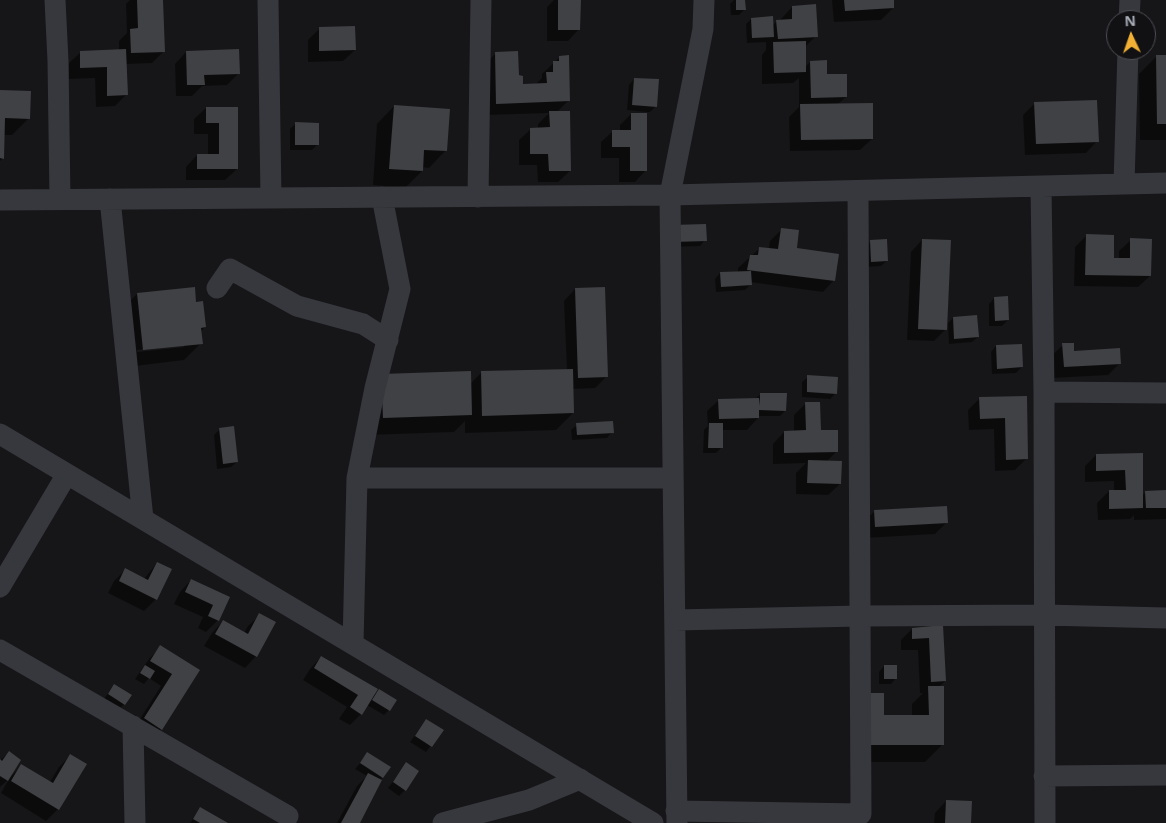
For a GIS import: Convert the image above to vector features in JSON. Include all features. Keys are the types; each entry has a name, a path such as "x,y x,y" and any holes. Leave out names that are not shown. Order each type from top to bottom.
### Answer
{"street":[{"path":"55,0 60,199"},
{"path":"268,0 271,198"},
{"path":"478,197 481,0"},
{"path":"704,0 703,29 670,195 677,817 861,814 858,191"},
{"path":"1124,184 1128,60"},
{"path":"0,200 670,195 1166,183"},
{"path":"1041,186 1044,392 1044,823"},
{"path":"352,644 357,478 375,388 400,289 382,197"},
{"path":"110,199 143,519"},
{"path":"217,288 230,269 297,306 363,324 388,340"},
{"path":"1044,392 1166,393"},
{"path":"0,434 653,823"},
{"path":"0,587 67,474"},
{"path":"357,478 673,478"},
{"path":"675,620 1045,615 1166,618"},
{"path":"0,650 133,726 291,821"},
{"path":"133,726 135,823"},
{"path":"1044,776 1166,775"},
{"path":"443,823 529,800 580,779"}],"building":[{"path":"137,0 163,0 165,52 131,53 130,29 138,28"},
{"path":"558,0 581,0 580,30 558,30"},
{"path":"736,0 745,0 746,10 736,10"},
{"path":"844,0 894,0 894,8 845,11"},
{"path":"816,4 818,37 778,39 776,20 792,19 792,6"},
{"path":"773,16 774,37 752,38 751,18"},
{"path":"355,26 356,50 319,51 319,27"},
{"path":"806,41 806,72 774,73 773,42"},
{"path":"126,49 128,95 107,96 107,67 80,68 80,51"},
{"path":"239,49 240,74 204,75 205,85 187,85 186,51"},
{"path":"518,51 519,75 523,76 523,84 547,83 546,72 553,72 553,61 559,61 559,56 569,55 570,101 496,104 495,52"},
{"path":"1156,55 1166,55 1166,124 1157,124"},
{"path":"827,60 827,74 847,74 847,97 811,98 810,61"},
{"path":"634,78 659,79 657,107 632,105"},
{"path":"0,90 31,91 30,119 5,118 4,159 0,158"},
{"path":"1097,100 1099,142 1036,144 1034,102"},
{"path":"873,103 873,139 801,140 800,104"},
{"path":"394,105 450,109 447,151 424,150 423,171 389,169"},
{"path":"206,107 238,107 238,169 197,169 197,154 219,154 219,123 206,123"},
{"path":"549,111 570,111 571,171 549,171 548,154 530,154 530,128 550,127"},
{"path":"631,113 647,113 647,171 630,171 630,147 612,147 612,130 631,130"},
{"path":"295,122 319,123 319,145 295,145"},
{"path":"706,224 707,241 673,242 672,225"},
{"path":"781,228 799,230 797,248 839,254 835,281 747,270 750,255 758,255 759,247 778,249"},
{"path":"1086,234 1114,235 1114,258 1130,258 1130,238 1152,239 1151,276 1085,275"},
{"path":"887,239 888,261 871,262 870,240"},
{"path":"922,239 951,240 947,330 918,329"},
{"path":"751,271 752,285 721,287 720,272"},
{"path":"195,287 196,302 203,301 206,327 201,328 203,344 143,350 137,293"},
{"path":"605,287 608,377 578,378 575,288"},
{"path":"1008,296 1009,320 995,321 994,297"},
{"path":"977,315 979,337 954,339 953,317"},
{"path":"1062,343 1074,343 1074,351 1120,348 1121,364 1064,367"},
{"path":"1022,344 1023,367 997,369 996,345"},
{"path":"573,369 574,413 482,416 481,371"},
{"path":"471,371 472,415 383,418 381,374"},
{"path":"807,375 838,377 837,394 807,392"},
{"path":"760,393 787,393 786,411 759,410 759,418 719,419 718,399 759,398 760,406"},
{"path":"1027,396 1028,459 1006,460 1005,418 980,419 979,397"},
{"path":"805,402 820,402 821,430 838,430 838,452 784,453 784,431 806,430"},
{"path":"613,421 614,433 577,435 576,423"},
{"path":"709,423 723,423 723,448 708,448"},
{"path":"234,426 238,462 223,464 219,428"},
{"path":"1143,453 1143,508 1109,509 1109,490 1126,490 1125,470 1096,471 1096,454"},
{"path":"808,460 842,461 841,484 807,483"},
{"path":"1166,490 1166,508 1146,508 1145,491"},
{"path":"947,506 948,523 875,527 874,510"},
{"path":"157,562 172,569 157,600 119,581 125,568 148,580"},
{"path":"191,579 230,597 219,621 208,616 213,605 185,592"},
{"path":"259,613 276,622 257,657 215,634 223,620 248,634"},
{"path":"943,625 946,681 931,682 929,638 912,639 912,628"},
{"path":"160,645 200,670 162,730 144,718 172,674 150,661"},
{"path":"321,656 378,689 362,715 350,707 358,695 314,668"},
{"path":"145,665 155,671 150,679 140,673"},
{"path":"884,665 897,665 897,679 884,679"},
{"path":"114,684 132,695 125,705 108,694"},
{"path":"928,686 944,686 944,745 868,745 868,693 884,693 884,715 929,715"},
{"path":"379,689 397,700 390,711 372,700"},
{"path":"426,719 444,730 432,747 415,736"},
{"path":"9,751 21,760 8,781 0,776 0,759 2,761"},
{"path":"367,752 391,767 383,778 360,763"},
{"path":"70,754 87,764 59,810 11,781 21,764 53,783"},
{"path":"406,762 419,771 406,791 393,782"},
{"path":"368,773 382,780 360,823 341,823"},
{"path":"946,800 972,801 971,823 945,823"},
{"path":"200,807 228,823 200,823 193,819"}]}
